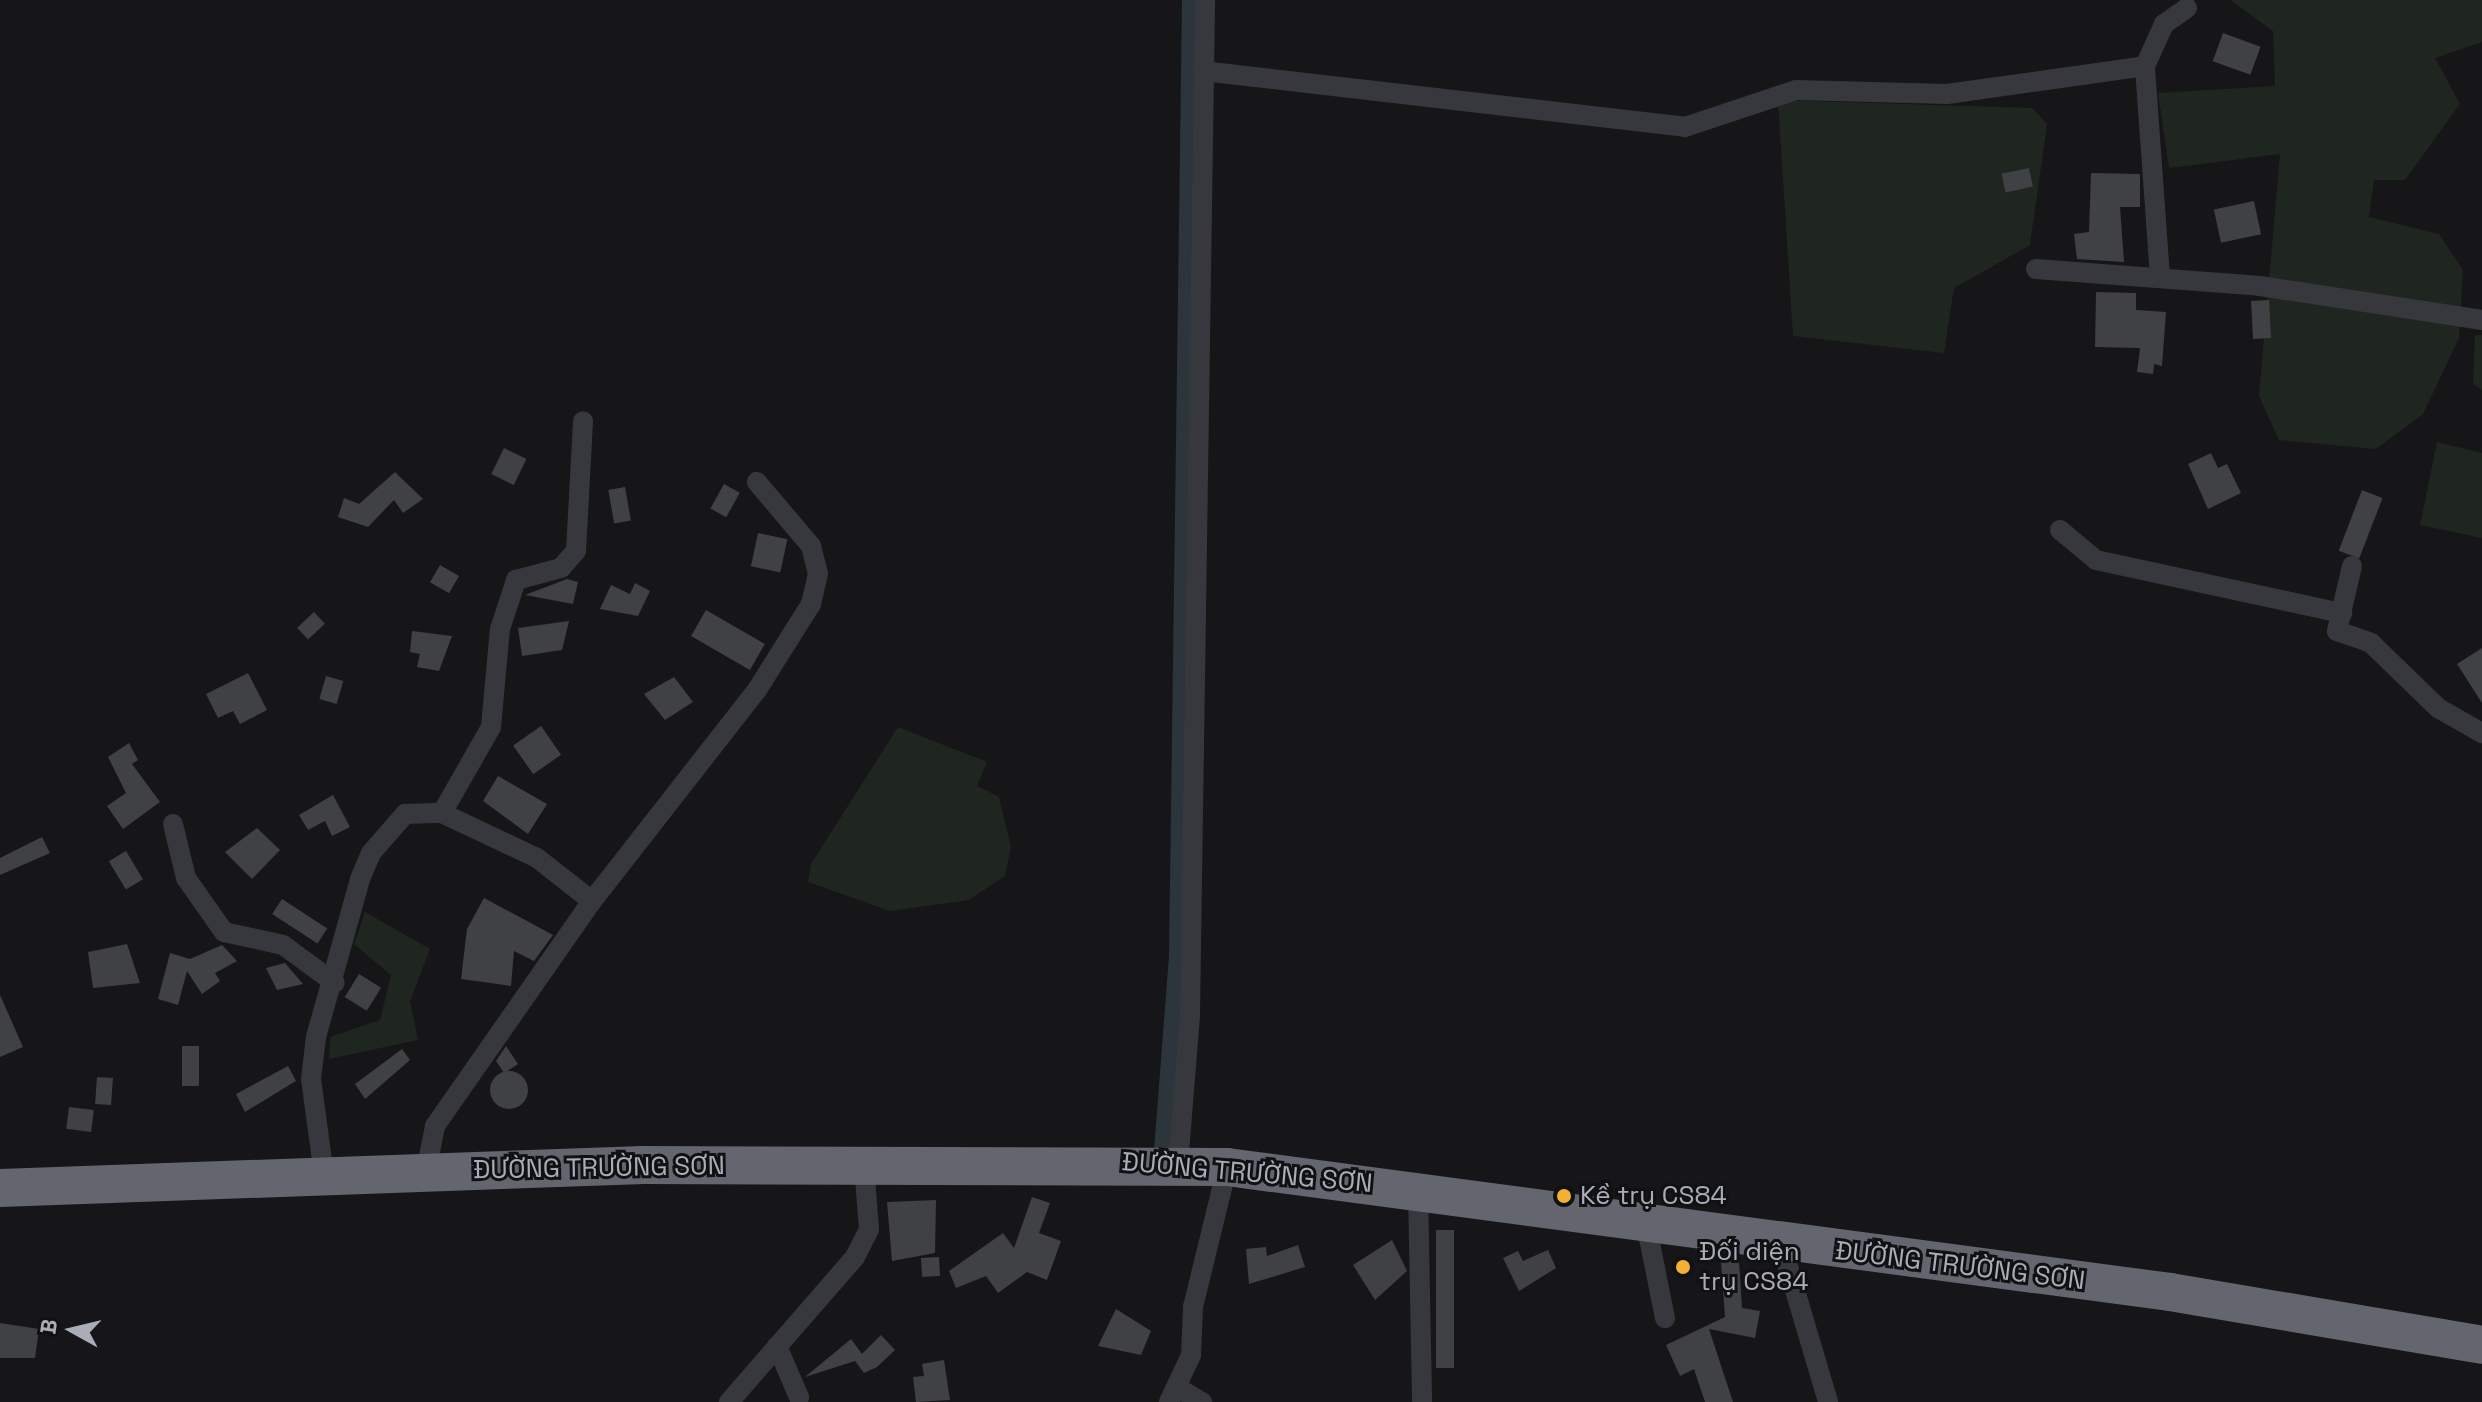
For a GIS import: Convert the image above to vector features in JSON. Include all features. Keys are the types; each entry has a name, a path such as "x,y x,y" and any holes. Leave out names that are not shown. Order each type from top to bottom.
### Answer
{"highway":[{"name":"ĐƯỜNG TRƯỜNG SƠN","path":"0,1188 426,1172 864,1166 1227,1167 1418,1189 1781,1243 2170,1292 2482,1345"}],"street":[{"path":"1178,1165 1190,1015 1205,0"},
{"path":"2160,277 2145,66 2164,24 2187,8"},
{"path":"1203,71 1685,127 1796,90 1947,94 2145,66"},
{"path":"2036,269 2160,277 2482,320"},
{"path":"442,813 491,727 500,629 516,580 561,568 576,551 583,421"},
{"path":"426,1172 435,1126 592,901 757,690 811,604 818,574 811,546 757,482"},
{"path":"2060,530 2096,560 2342,613"},
{"path":"2352,566 2337,631 2371,643 2438,708 2482,733"},
{"path":"324,1175 311,1079 316,1037 335,983 371,853 411,811 442,813 537,858 592,901"},
{"path":"173,824 181,868 224,932 283,945 335,983"},
{"path":"729,1402 855,1257 869,1229 864,1166"},
{"path":"1202,1402 1174,1395 1227,1167"},
{"path":"1418,1189 1422,1402"},
{"path":"1646,1223 1665,1318"},
{"path":"1781,1243 1828,1402"},
{"path":"777,1346 799,1397"}],"shaded area":[{"path":"2230,0 2482,0 2482,42 2435,58 2460,104 2405,180 2374,180 2369,217 2439,234 2463,270 2459,338 2423,414 2376,449 2279,440 2259,396 2280,154 2169,168 2158,93 2275,86 2273,31"},
{"path":"1778,100 2032,108 2047,124 2030,245 1954,288 1944,353 1793,336"},
{"path":"2475,335 2482,335 2482,390 2473,384"},
{"path":"2437,442 2482,453 2482,538 2420,525"},
{"path":"898,727 987,762 977,786 999,797 1011,847 1005,876 969,900 890,911 808,882 811,864"},
{"path":"365,912 430,949 410,1001 418,1040 329,1059 330,1037 380,1020 391,975 354,944"}],"building":[{"path":"2223,33 2261,47 2250,75 2213,61"},
{"path":"2029,168 2033,187 2006,192 2002,174"},
{"path":"2091,173 2140,174 2140,207 2120,207 2124,262 2077,259 2074,234 2089,232"},
{"path":"2254,201 2261,234 2221,243 2214,210"},
{"path":"2096,292 2136,293 2136,310 2166,312 2162,366 2154,364 2153,374 2137,372 2140,348 2095,347"},
{"path":"2269,300 2271,338 2253,339 2251,301"},
{"path":"504,448 526,459 514,485 491,474"},
{"path":"2211,453 2218,468 2227,464 2241,493 2208,509 2188,464"},
{"path":"395,472 423,499 403,513 394,500 368,527 338,517 344,498 359,504"},
{"path":"724,484 740,493 726,517 710,508"},
{"path":"625,487 631,520 614,523 608,490"},
{"path":"2362,490 2383,498 2359,559 2339,551"},
{"path":"758,533 787,539 780,572 751,566"},
{"path":"440,565 459,576 449,593 430,582"},
{"path":"567,579 578,582 573,604 525,595"},
{"path":"635,583 650,591 638,616 600,609 611,585 630,594"},
{"path":"706,610 765,644 750,670 691,636"},
{"path":"314,612 325,624 308,639 297,628"},
{"path":"569,621 562,650 522,656 518,628"},
{"path":"412,631 452,636 439,671 417,667 420,654 410,652"},
{"path":"2482,648 2482,703 2457,664"},
{"path":"248,673 267,710 240,724 233,711 218,718 206,694"},
{"path":"326,676 343,681 337,704 319,699"},
{"path":"674,677 693,702 665,720 644,694"},
{"path":"541,726 561,755 533,774 513,746"},
{"path":"129,743 138,760 132,764 160,802 123,829 107,806 126,793 108,757"},
{"path":"498,776 547,804 528,834 483,801"},
{"path":"333,795 350,827 332,836 325,821 308,830 299,815"},
{"path":"257,828 280,850 252,879 225,852"},
{"path":"42,837 50,853 0,875 0,858"},
{"path":"126,851 143,879 126,890 109,861"},
{"path":"484,898 553,935 534,961 514,951 511,986 461,979 467,929"},
{"path":"282,899 327,928 317,944 272,914"},
{"path":"127,944 140,983 93,988 88,952"},
{"path":"222,945 237,961 215,973 220,981 202,994 187,971 178,1005 158,999 170,953 190,959"},
{"path":"285,963 303,984 277,990 266,968"},
{"path":"359,974 381,988 367,1011 345,997"},
{"path":"0,995 23,1047 0,1057"},
{"path":"182,1046 199,1046 199,1086 182,1086"},
{"path":"506,1046 518,1064 504,1073 496,1061"},
{"path":"402,1049 410,1060 365,1099 355,1084"},
{"path":"288,1066 296,1081 245,1112 236,1094"},
{"path":"509,1071 522,1077 528,1090 522,1103 509,1109 496,1103 490,1090 496,1077"},
{"path":"97,1077 113,1078 111,1105 95,1104"},
{"path":"69,1107 94,1110 91,1132 66,1129"},
{"path":"1032,1197 1050,1203 1039,1233 1061,1241 1047,1280 1027,1272 998,1293 986,1276 956,1288 949,1271 1003,1233 1014,1248"},
{"path":"936,1200 935,1253 892,1261 887,1202"},
{"path":"1436,1230 1454,1230 1454,1368 1436,1368"},
{"path":"1392,1240 1407,1271 1375,1300 1353,1265"},
{"path":"1298,1245 1305,1267 1249,1284 1246,1249 1266,1247 1267,1256"},
{"path":"1548,1250 1556,1268 1519,1291 1503,1258 1518,1251 1523,1261"},
{"path":"939,1257 940,1276 922,1277 921,1258"},
{"path":"1739,1261 1742,1308 1760,1311 1755,1338 1709,1329 1733,1402 1705,1402 1694,1369 1680,1376 1666,1345 1725,1317 1721,1262"},
{"path":"1116,1309 1151,1331 1141,1355 1098,1346"},
{"path":"0,1323 39,1329 35,1358 0,1358"},
{"path":"881,1335 895,1350 877,1367 864,1373 855,1361 805,1377 851,1339 862,1354"},
{"path":"944,1360 950,1400 916,1402 913,1377 924,1376 922,1364"}],"waterway":[{"path":"1164,1164 1180,956 1193,0"}],"place":[{"name":"Kề trụ CS84","path":"1564,1196"},
{"name":"Đối diện trụ CS84","path":"1683,1267"}]}
